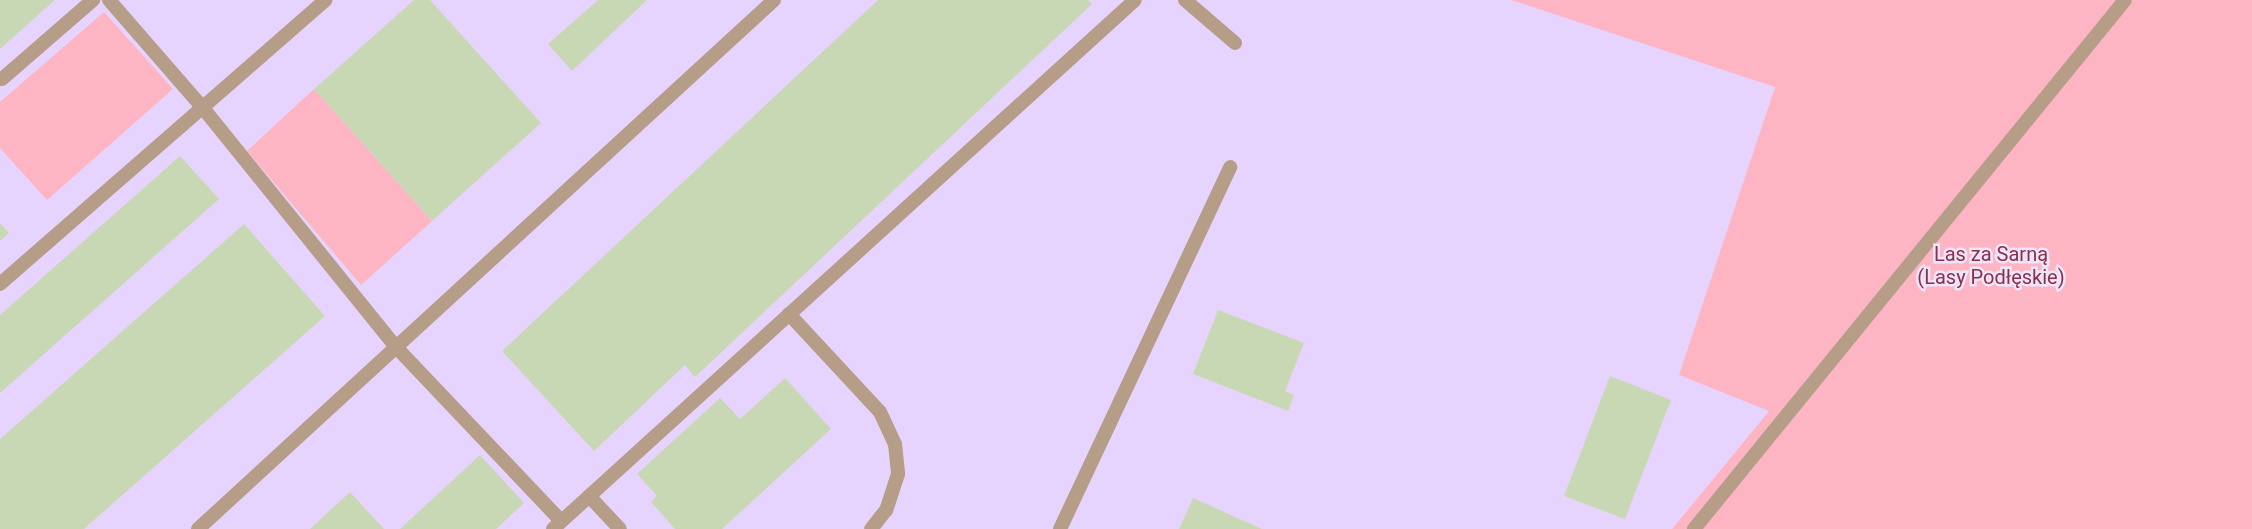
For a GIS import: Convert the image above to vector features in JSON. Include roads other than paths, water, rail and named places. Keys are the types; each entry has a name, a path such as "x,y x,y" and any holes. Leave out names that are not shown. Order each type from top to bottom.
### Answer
{"lane":[{"path":"2,79 93,0"},
{"path":"109,0 203,108 396,347 557,525 1135,0"},
{"path":"0,284 326,0"},
{"path":"198,529 774,0"},
{"path":"1185,0 1234,43"},
{"path":"1694,529 2125,0"},
{"path":"1060,529 1230,167"},
{"path":"789,314 880,412 895,444 898,474 886,510 871,529"},
{"path":"589,496 620,529"}],"park label":[{"name":"Las za Sarną (Lasy Podłęskie)","path":"1991,266"}]}
